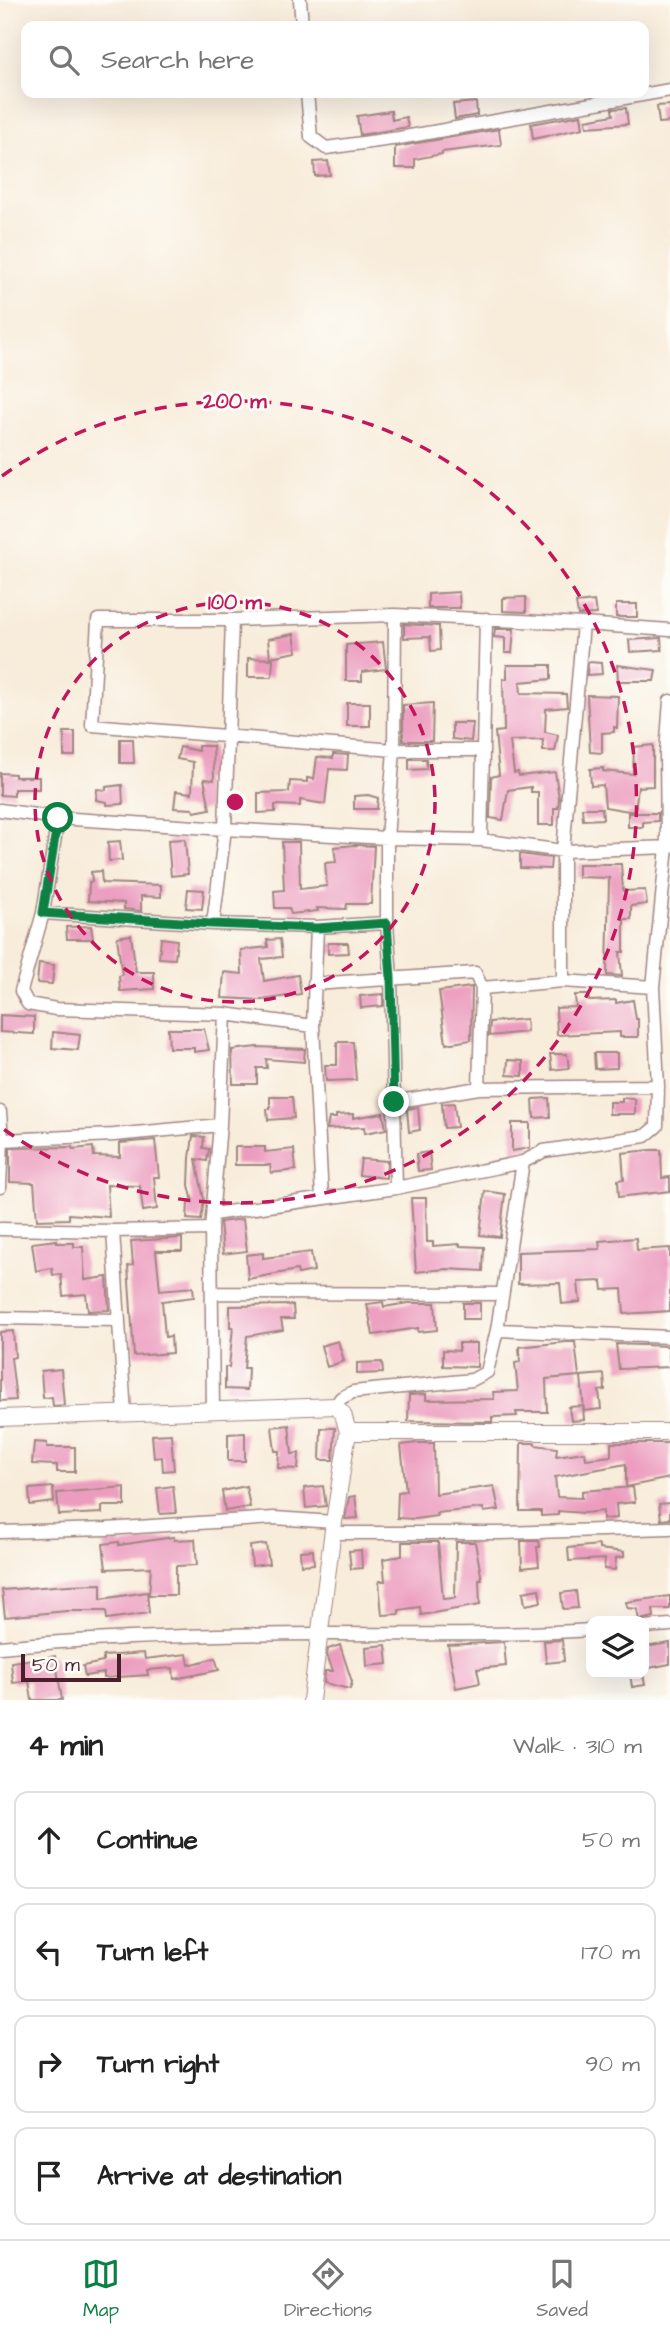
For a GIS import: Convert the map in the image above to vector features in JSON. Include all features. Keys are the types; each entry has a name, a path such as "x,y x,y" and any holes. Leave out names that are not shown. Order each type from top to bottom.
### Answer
{"street":[{"path":"300,0 302,21"},
{"path":"649,94 670,90"},
{"path":"307,98 310,137 327,148 625,98"},
{"path":"395,615 394,750 387,838 387,923 391,978 396,1188"},
{"path":"482,750 394,750 92,725 98,620 232,620 395,615 670,631"},
{"path":"481,840 486,619"},
{"path":"212,924 225,829 232,620"},
{"path":"563,981 563,851 583,624"},
{"path":"213,1214 396,1188 523,1162 544,1151 645,1136 663,1126 658,1086 653,987 663,935 669,847 670,701"},
{"path":"0,810 58,818 225,829 481,840 563,851 669,847"},
{"path":"58,818 43,913 21,991 28,1004 56,1009 225,1014 313,1026"},
{"path":"43,913 317,928 387,923"},
{"path":"317,928 313,1026 322,1198"},
{"path":"314,984 475,973 482,988 479,1088"},
{"path":"482,988 563,981 653,987"},
{"path":"213,1411 211,1229 220,1125 225,1014"},
{"path":"394,1102 479,1088 658,1086"},
{"path":"0,1112 0,1187"},
{"path":"2,1140 114,1135 220,1125"},
{"path":"335,1406 341,1398 353,1392 472,1380 487,1372 497,1330 523,1162"},
{"path":"0,1229 211,1229"},
{"path":"113,1231 125,1414"},
{"path":"213,1293 502,1294"},
{"path":"0,1318 117,1320"},
{"path":"497,1330 670,1337"},
{"path":"0,1418 335,1406"},
{"path":"312,1700 348,1432 343,1415 335,1406"},
{"path":"348,1432 670,1432"},
{"path":"0,1532 106,1529 274,1518 333,1528 501,1533 670,1528"},
{"path":"649,1627 670,1625"},
{"path":"0,1647 90,1639 321,1634 540,1634 586,1630"}],"building":[{"path":"476,102 477,115 455,119 453,104"},
{"path":"670,105 670,122 659,123 657,106"},
{"path":"626,108 628,124 587,127 586,120 613,115 612,109"},
{"path":"391,111 392,120 406,117 408,127 360,135 357,116"},
{"path":"581,115 583,128 533,139 531,124"},
{"path":"499,129 501,145 442,152 415,159 415,168 395,168 395,147"},
{"path":"328,161 330,175 315,176 314,162"},
{"path":"459,592 460,608 428,608 428,594"},
{"path":"526,597 526,612 503,611 503,598"},
{"path":"594,601 596,614 578,615 576,603"},
{"path":"616,604 637,604 637,617 616,617"},
{"path":"404,624 439,626 440,650 431,651 430,637 404,638"},
{"path":"495,629 514,629 512,653 505,653 505,638 494,637"},
{"path":"294,634 297,652 270,657 268,639"},
{"path":"661,638 662,650 630,652 629,640"},
{"path":"383,642 386,669 362,672 362,681 346,681 346,645"},
{"path":"248,658 273,659 272,677 248,677"},
{"path":"588,662 601,663 602,674 587,675"},
{"path":"507,665 551,665 551,679 520,682 521,693 566,694 567,707 546,709 545,732 558,735 555,751 543,751 543,740 510,741 514,773 518,772 519,776 555,772 559,798 558,808 554,808 554,825 538,825 538,792 531,792 531,787 508,790 503,820 490,818 491,777 499,775 495,732 504,731 503,679 507,679"},
{"path":"617,665 656,670 654,681 618,681"},
{"path":"587,695 618,696 617,728 614,727 614,732 602,733 602,753 590,752"},
{"path":"347,703 370,703 370,726 347,726"},
{"path":"433,703 432,741 403,741 403,705"},
{"path":"452,723 473,723 471,741 452,739"},
{"path":"64,732 75,732 75,756 64,756"},
{"path":"120,739 133,739 134,763 120,763"},
{"path":"653,745 653,786 638,787 635,812 605,807 603,785 591,786 590,769 603,768 603,771 633,774 634,747"},
{"path":"198,746 213,746 214,780 204,779 210,809 194,812 193,809 174,808 176,791 192,793 193,762 177,759 180,747 198,751"},
{"path":"333,754 348,755 347,770 329,769 325,804 300,800 300,806 275,805 275,812 258,813 258,793 289,792 290,781 307,782 307,778 314,779 317,757 333,758"},
{"path":"409,759 426,759 427,769 409,770"},
{"path":"0,773 15,774 15,777 39,777 39,789 14,789 14,796 0,795"},
{"path":"122,785 123,804 107,805 107,802 96,800 97,789 106,790 106,787"},
{"path":"368,795 378,798 377,809 354,809 354,796"},
{"path":"582,808 602,808 603,819 583,820"},
{"path":"628,813 658,813 658,821 643,822 643,827 628,827"},
{"path":"185,839 188,874 171,876 168,840"},
{"path":"120,841 122,860 109,861 108,842"},
{"path":"282,842 299,842 300,889 327,886 325,863 336,862 334,847 374,846 371,904 347,904 346,909 317,908 318,911 291,914 289,908 275,908 274,891 284,890"},
{"path":"520,854 551,858 550,869 520,868"},
{"path":"578,864 621,864 623,891 645,890 647,904 631,906 631,919 624,919 624,952 620,952 622,976 607,975 609,878 578,877"},
{"path":"101,871 102,883 161,885 161,897 141,896 141,911 124,909 124,903 88,901 91,872"},
{"path":"188,889 204,890 202,909 186,908"},
{"path":"91,926 93,939 67,939 66,927"},
{"path":"131,935 136,972 154,972 154,989 120,991 119,976 122,975 117,937"},
{"path":"161,938 177,940 175,959 159,958"},
{"path":"280,939 282,957 261,959 264,981 298,975 301,994 262,1000 222,998 224,972 242,974 241,950 268,947 267,940"},
{"path":"328,943 348,943 349,953 328,954"},
{"path":"39,963 54,965 52,984 37,983"},
{"path":"472,987 471,1040 446,1044 439,991"},
{"path":"383,994 383,1006 361,1008 360,996"},
{"path":"575,995 589,995 589,1001 616,1000 616,1003 633,1000 638,1019 638,1037 620,1037 620,1032 557,1035 556,1008 576,1007"},
{"path":"0,1015 34,1017 34,1034 0,1032"},
{"path":"526,1019 527,1032 489,1036 490,1022"},
{"path":"168,1029 204,1029 209,1050 194,1052 194,1048 169,1048"},
{"path":"53,1032 80,1035 78,1050 52,1048"},
{"path":"337,1042 353,1042 356,1080 326,1081 325,1065 337,1065"},
{"path":"257,1047 305,1049 304,1062 266,1059 267,1068 257,1068 257,1084 233,1084 232,1050"},
{"path":"594,1053 617,1053 617,1068 595,1069"},
{"path":"550,1054 567,1054 569,1068 552,1070"},
{"path":"508,1060 523,1061 523,1076 507,1075"},
{"path":"270,1097 292,1097 294,1118 268,1120"},
{"path":"549,1098 550,1117 534,1118 533,1099"},
{"path":"622,1098 635,1099 635,1114 609,1114 609,1102 622,1102"},
{"path":"454,1103 457,1127 444,1128 442,1104"},
{"path":"418,1107 420,1130 409,1132 407,1109"},
{"path":"383,1113 386,1129 365,1133 364,1127 327,1129 329,1118 336,1118 336,1115 353,1114 353,1118"},
{"path":"512,1123 530,1123 530,1148 512,1151"},
{"path":"193,1136 204,1137 203,1148 209,1149 207,1161 196,1159 204,1200 201,1220 187,1219 188,1202 193,1202 189,1185"},
{"path":"155,1140 159,1177 154,1177 157,1209 143,1211 140,1186 107,1185 109,1217 69,1214 69,1219 37,1220 34,1183 10,1182 10,1148 93,1147 94,1156 120,1157 120,1143"},
{"path":"235,1147 265,1147 265,1152 294,1149 296,1170 271,1173 270,1165 235,1165"},
{"path":"661,1150 662,1178 670,1177 670,1191 619,1197 618,1180 624,1179 622,1153"},
{"path":"429,1152 431,1170 418,1171 416,1154"},
{"path":"361,1159 387,1161 386,1178 359,1175"},
{"path":"485,1191 505,1194 500,1237 480,1235"},
{"path":"411,1198 426,1198 427,1242 433,1242 433,1246 460,1244 484,1247 483,1271 446,1269 416,1272"},
{"path":"243,1219 247,1251 223,1254 220,1222"},
{"path":"182,1238 182,1251 156,1251 160,1290 193,1287 194,1297 162,1301 165,1337 171,1336 172,1353 134,1356 128,1266 133,1265 131,1241"},
{"path":"636,1238 637,1250 670,1248 670,1311 624,1314 622,1289 603,1290 602,1281 578,1282 580,1302 562,1304 560,1283 518,1284 518,1252 600,1249 599,1241"},
{"path":"57,1240 57,1243 74,1243 74,1247 83,1247 85,1280 107,1277 109,1310 88,1311 86,1294 63,1296 61,1274 53,1275 52,1268 36,1271 32,1243"},
{"path":"311,1252 314,1271 298,1274 297,1270 248,1279 246,1255 263,1253 263,1258"},
{"path":"383,1302 384,1307 408,1303 435,1303 437,1330 418,1332 418,1328 373,1335 367,1304"},
{"path":"463,1303 480,1303 480,1319 463,1319"},
{"path":"293,1305 294,1319 281,1319 283,1330 247,1336 244,1368 248,1368 247,1390 225,1389 225,1367 229,1367 233,1327 230,1327 230,1306"},
{"path":"13,1331 15,1357 11,1358 16,1400 0,1401 0,1332"},
{"path":"338,1341 344,1361 327,1367 321,1346"},
{"path":"575,1342 579,1376 546,1379 547,1412 516,1412 517,1416 492,1417 492,1422 408,1421 409,1395 426,1394 426,1400 494,1399 493,1392 518,1391 515,1363 520,1362 519,1347"},
{"path":"459,1343 477,1343 477,1367 443,1366 443,1350 459,1351"},
{"path":"616,1344 668,1346 670,1367 619,1369"},
{"path":"382,1362 383,1373 357,1374 357,1363"},
{"path":"61,1369 64,1405 53,1406 52,1397 43,1398 41,1371"},
{"path":"604,1374 605,1390 599,1391 601,1409 584,1411 581,1376"},
{"path":"583,1406 584,1420 571,1421 569,1407"},
{"path":"289,1425 292,1454 299,1453 298,1469 278,1468 279,1451 275,1451 272,1427"},
{"path":"321,1428 335,1428 333,1460 320,1460"},
{"path":"245,1433 245,1461 228,1461 228,1434"},
{"path":"171,1434 174,1470 163,1471 162,1457 154,1458 152,1435"},
{"path":"34,1442 47,1443 47,1447 75,1447 75,1472 57,1472 57,1465 32,1464"},
{"path":"434,1443 435,1494 494,1486 499,1510 484,1512 483,1508 436,1513 437,1516 415,1519 397,1518 398,1492 406,1491 401,1445"},
{"path":"521,1443 557,1448 556,1456 585,1452 586,1459 611,1456 611,1443 670,1443 670,1478 626,1487 626,1464 555,1477 557,1497 582,1498 582,1491 633,1487 635,1502 616,1504 617,1518 603,1519 603,1511 558,1511 558,1515 541,1516 541,1511 520,1511"},
{"path":"173,1486 176,1513 160,1514 157,1488"},
{"path":"246,1486 250,1507 225,1511 222,1491"},
{"path":"323,1486 326,1506 306,1508 304,1488"},
{"path":"53,1487 54,1502 30,1505 29,1489"},
{"path":"125,1487 125,1506 102,1506 102,1513 59,1515 57,1493"},
{"path":"355,1496 358,1518 345,1519 349,1497"},
{"path":"670,1503 670,1519 661,1520 659,1504"},
{"path":"174,1537 174,1540 195,1539 197,1565 176,1566 176,1595 149,1595 151,1567 106,1569 103,1544 119,1542 119,1545"},
{"path":"521,1541 539,1541 539,1566 522,1568"},
{"path":"402,1542 438,1542 443,1599 455,1598 456,1542 475,1542 482,1580 479,1580 480,1605 421,1615 420,1607 399,1610 399,1614 382,1615 379,1581 385,1581 383,1559 402,1556"},
{"path":"266,1544 269,1564 252,1566 250,1546"},
{"path":"599,1545 599,1549 624,1552 624,1557 616,1558 615,1570 604,1569 605,1559 569,1561 568,1548"},
{"path":"313,1550 314,1564 301,1565 300,1551"},
{"path":"361,1550 362,1568 351,1569 349,1551"},
{"path":"101,1584 101,1599 147,1592 149,1613 107,1619 106,1611 67,1611 5,1617 2,1590"},
{"path":"539,1589 541,1602 525,1605 523,1592"},
{"path":"576,1591 578,1608 563,1609 561,1593"},
{"path":"670,1596 670,1609 653,1609 654,1617 649,1618 638,1616 637,1609 627,1608 626,1602"},
{"path":"562,1640 564,1661 546,1663 544,1641"},
{"path":"504,1642 506,1666 477,1669 480,1683 456,1688 448,1645"},
{"path":"670,1643 670,1664 649,1668 649,1646"},
{"path":"340,1645 352,1682 350,1689 324,1683 325,1671 333,1671 327,1655 328,1649"},
{"path":"386,1645 388,1664 367,1666 366,1647"},
{"path":"144,1653 145,1659 187,1654 189,1665 215,1658 219,1670 174,1679 173,1668 147,1670 148,1675 104,1678 104,1673 85,1676 83,1666 103,1662 103,1656"},
{"path":"55,1656 62,1700 32,1700 29,1681 13,1683 11,1662"},
{"path":"631,1679 644,1679 645,1685 632,1687"}],"route":[{"path":"58,818 43,913 317,928 387,923 394,1102"}]}
